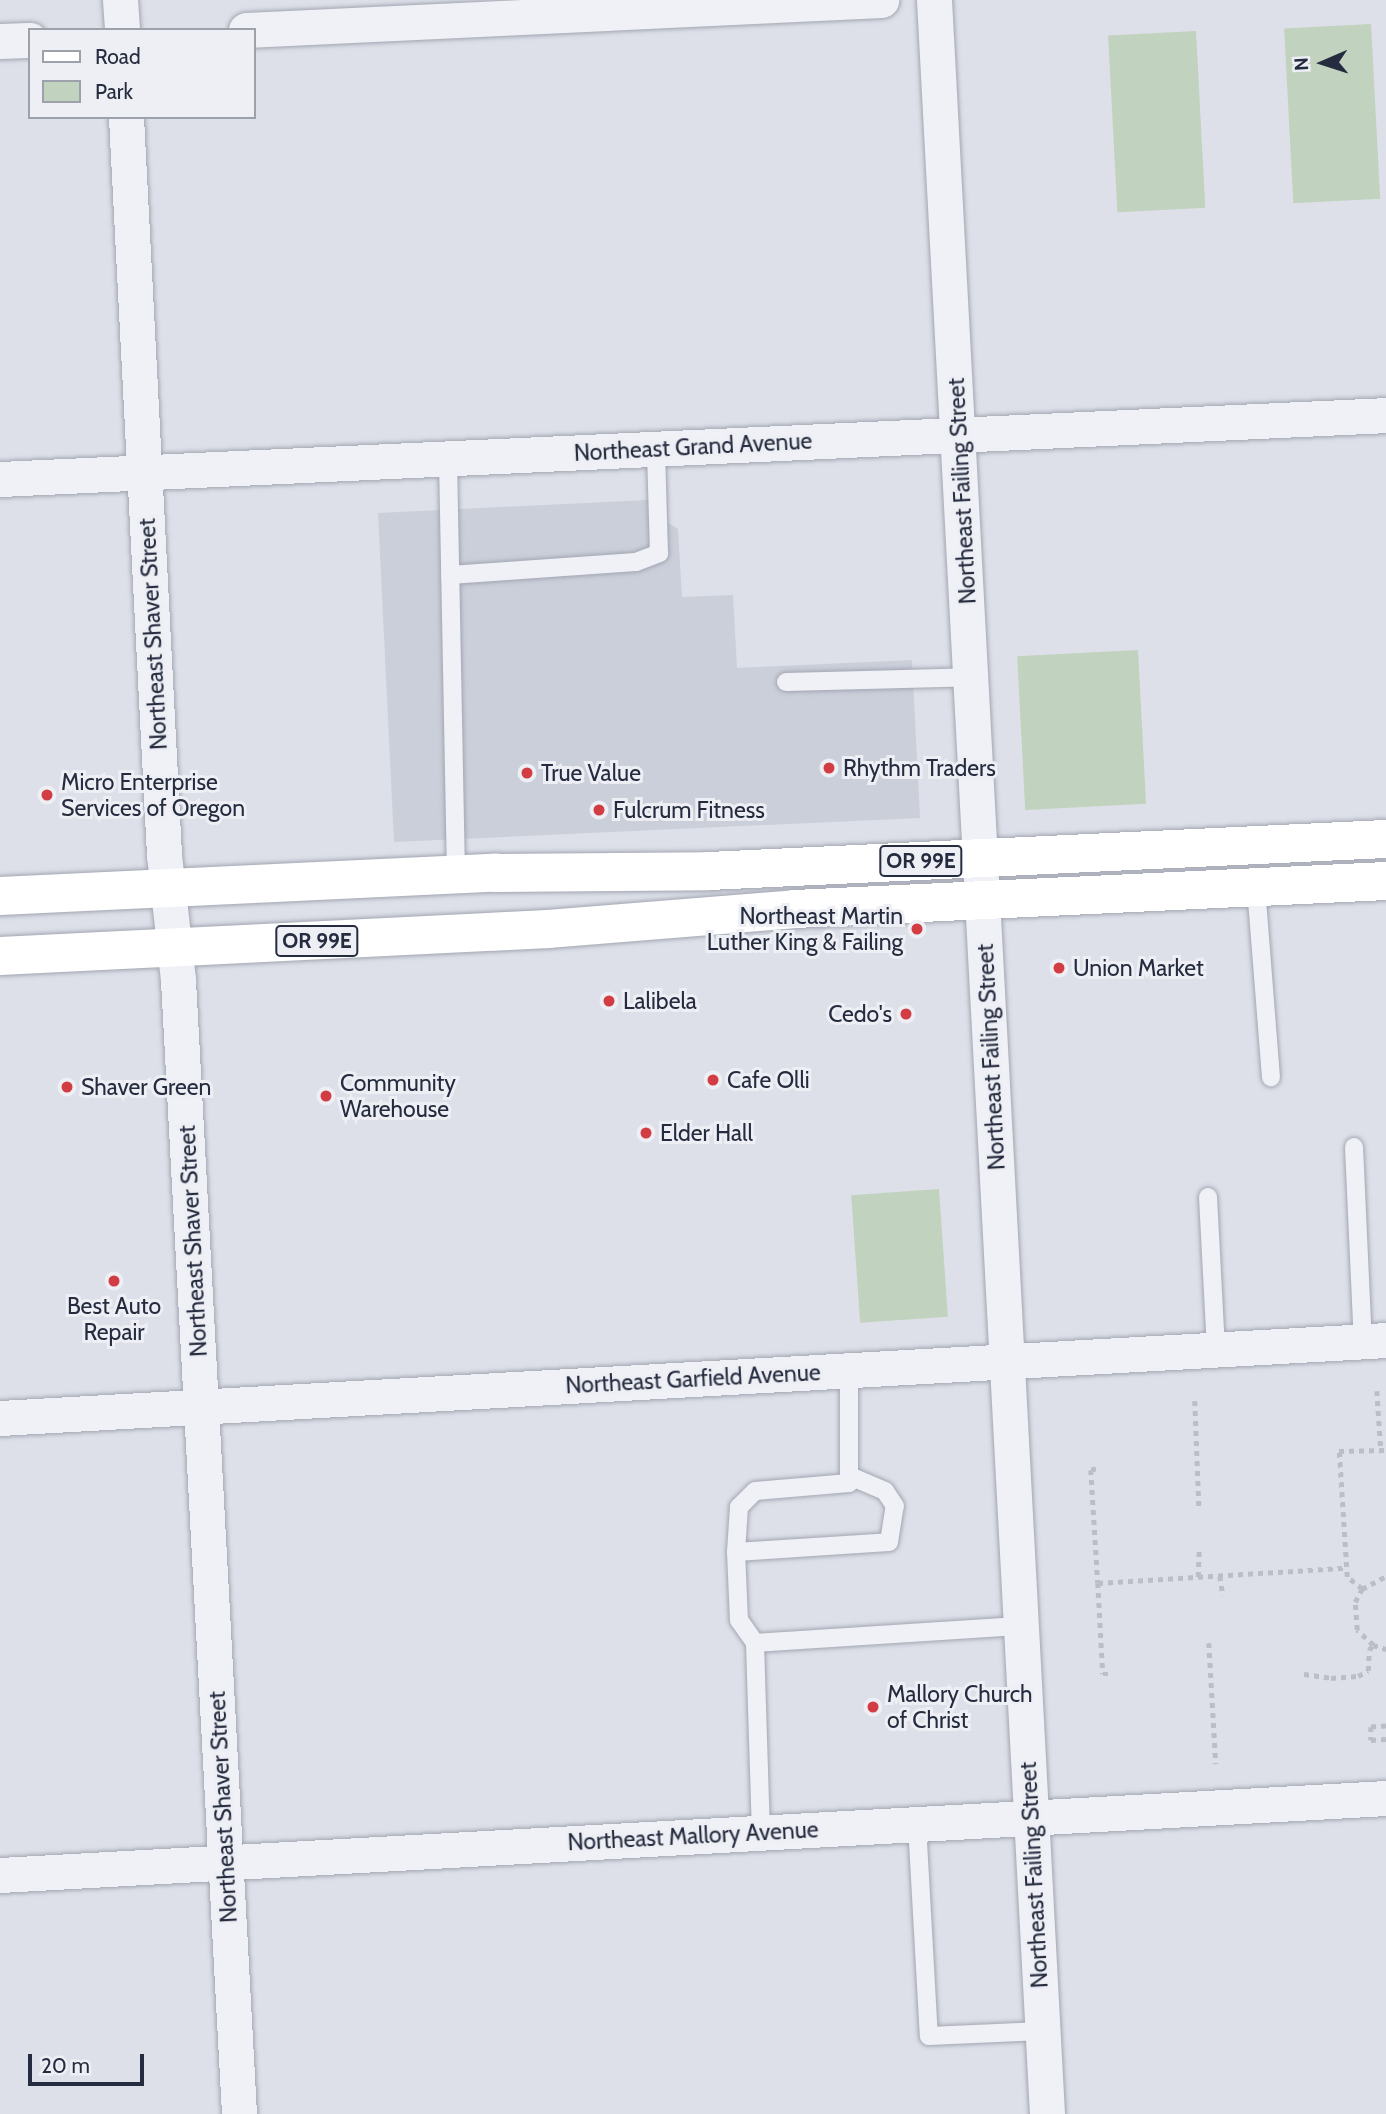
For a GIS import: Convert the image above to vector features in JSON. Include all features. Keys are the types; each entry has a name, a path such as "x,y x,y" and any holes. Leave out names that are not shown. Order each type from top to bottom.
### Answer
{"main road":[{"name":"OR 99E","path":"0,896 456,874 709,872 1386,839"},
{"name":"OR 99E","path":"0,956 548,929 768,911 1386,881"}],"street":[{"path":"120,0 122,28"},
{"path":"256,30 881,0"},
{"name":"Northeast Failing Street","path":"934,0 1047,2114"},
{"path":"0,41 28,40"},
{"name":"Northeast Shaver Street","path":"126,119 168,888 175,948 202,1409 239,2114"},
{"name":"Northeast Grand Avenue","path":"0,480 1386,415"},
{"name":"Northeast Garfield Avenue","path":"0,1419 1375,1341"},
{"name":"Northeast Mallory Avenue","path":"0,1875 1386,1798"}],"lane":[{"path":"450,575 636,562 659,553 656,449"},
{"path":"448,459 456,874"},
{"path":"786,682 972,677"},
{"path":"1256,887 1271,1077"},
{"path":"1354,1147 1375,1341"},
{"path":"1208,1197 1216,1350"},
{"path":"761,1832 755,1643 740,1620 736,1552 739,1507 755,1492 849,1483 849,1370"},
{"path":"736,1552 889,1542 895,1506 885,1490 850,1476"},
{"path":"755,1643 1021,1626"},
{"path":"917,1824 929,2036 1042,2031"}],"path":[{"path":"1362,1589 1347,1577 1339,1451 1384,1450 1377,1391"},
{"path":"1195,1401 1199,1506"},
{"path":"1096,1469 1091,1470 1102,1674 1111,1674"},
{"path":"1198,1577 1199,1548"},
{"path":"1098,1583 1346,1568"},
{"path":"1220,1576 1223,1596"},
{"path":"1386,1576 1362,1589 1355,1602 1357,1630 1373,1645 1386,1649"},
{"path":"1209,1643 1216,1764"},
{"path":"1304,1674 1331,1678 1368,1671 1373,1645"},
{"path":"1386,1726 1371,1727 1371,1740 1386,1739"}],"shaded area":[{"path":"667,499 668,523 678,529 682,597 733,595 737,668 912,660 920,818 394,842 378,513"}],"green space":[{"path":"1371,24 1380,199 1293,203 1284,29"},
{"path":"1196,31 1205,208 1117,212 1108,36"},
{"path":"1138,650 1146,804 1025,810 1017,656"},
{"path":"939,1189 948,1317 860,1323 851,1195"}],"place":[{"name":"Rhythm Traders","path":"829,768"},
{"name":"True Value","path":"527,773"},
{"name":"Micro Enterprise Services of Oregon","path":"47,795"},
{"name":"Fulcrum Fitness","path":"599,810"},
{"name":"Northeast Martin Luther King & Failing","path":"917,929"},
{"name":"Union Market","path":"1059,968"},
{"name":"Lalibela","path":"609,1001"},
{"name":"Cedo's","path":"906,1014"},
{"name":"Cafe Olli","path":"713,1080"},
{"name":"Shaver Green","path":"67,1087"},
{"name":"Community Warehouse","path":"326,1096"},
{"name":"Elder Hall","path":"646,1133"},
{"name":"Best Auto Repair","path":"114,1281"},
{"name":"Mallory Church of Christ","path":"873,1707"}]}
